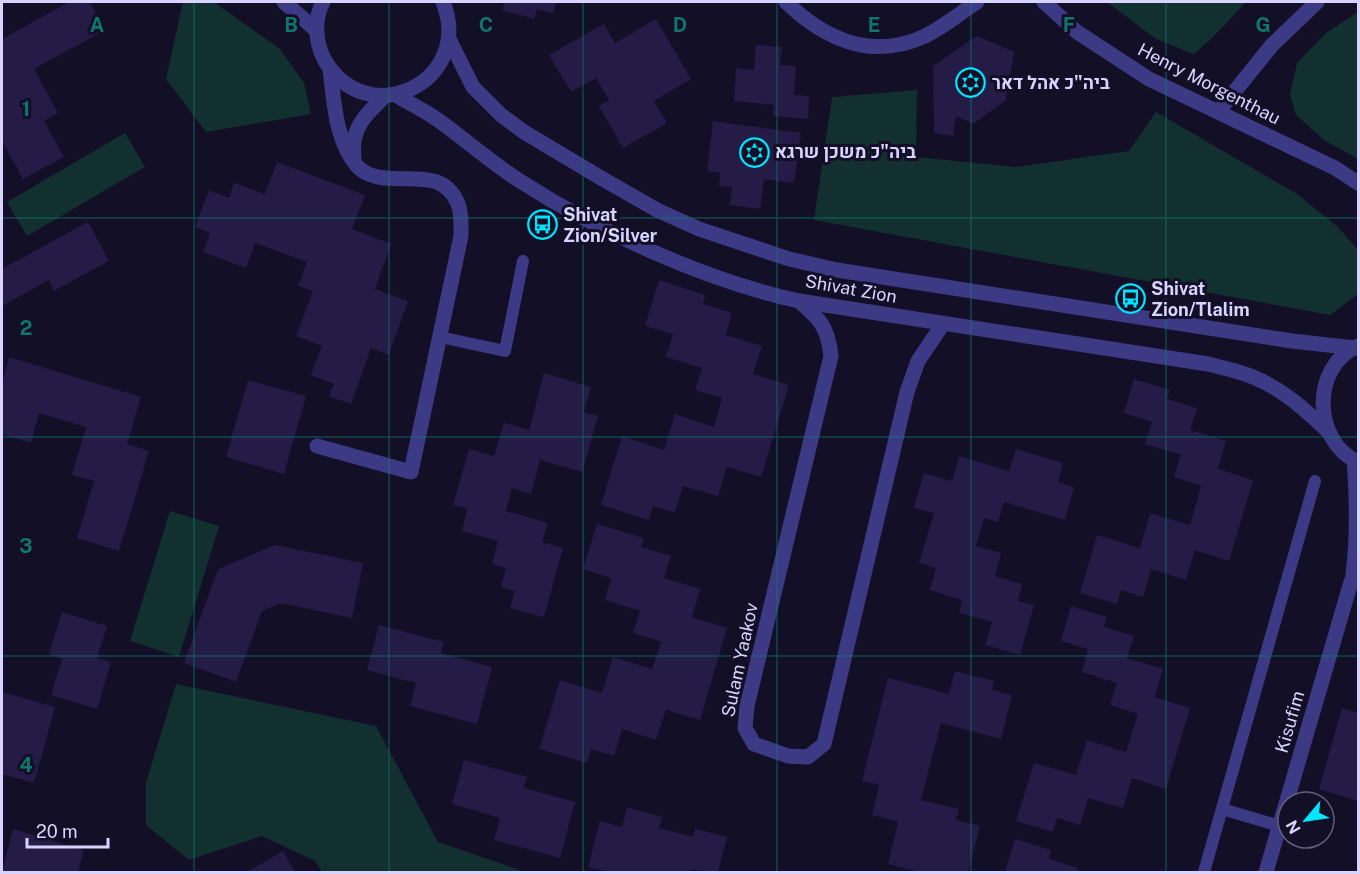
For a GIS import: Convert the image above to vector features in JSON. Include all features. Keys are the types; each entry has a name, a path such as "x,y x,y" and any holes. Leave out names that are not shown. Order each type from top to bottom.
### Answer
{"street":[{"path":"284,2 316,30"},
{"path":"317,446 411,471 461,236 459,205 446,186 426,179 388,178 367,174 357,166 348,152 340,134 335,113 330,69 320,51 316,30 319,9 323,2"},
{"path":"357,166 353,146 358,125 365,115 391,95 416,88 432,75 443,59 449,39 449,16 443,2"},
{"path":"786,2 828,34 855,45 872,47 901,44 925,36 977,2"},
{"name":"Henry Morgenthau","path":"1044,2 1077,32 1149,79 1335,168 1359,183"},
{"path":"1218,112 1272,45 1317,2"},
{"name":"Shivat Zion","path":"449,39 473,87 501,115 524,132 657,210 699,229 746,246 789,259 876,277 1292,341 1357,347"},
{"name":"Shivat Zion","path":"330,69 345,84 355,89 364,93 391,95 436,118 518,180 556,204 609,231 712,274 799,301 1208,364 1251,376 1286,395 1328,431 1341,449 1356,461"},
{"name":"Henry Morgenthau","path":"1335,168 1359,188"},
{"name":"Sulam Yaakov","path":"799,301 820,320 829,337 831,356 747,706 745,728 754,744 788,756 808,757 824,744 907,392 918,362 943,324"},
{"path":"1328,431 1323,412 1323,393 1329,375 1340,359 1357,347"},
{"name":"Kisufim","path":"1352,582 1357,543 1356,461"},
{"name":"Kisufim","path":"1291,790 1359,564"},
{"name":"Kisufim","path":"1266,873 1276,839"}],"lane":[{"path":"440,337 506,351 524,261"},
{"path":"1204,873 1315,481"},
{"path":"1222,809 1276,825"}],"green space":[{"path":"183,2 214,2 280,49 304,83 311,114 206,132 166,79"},
{"path":"1107,2 1246,2 1194,54 1156,39"},
{"path":"1358,12 1358,159 1324,140 1296,115 1290,94 1297,63 1326,33"},
{"path":"917,90 916,157 1016,167 1129,151 1156,112 1297,194 1337,226 1358,250 1358,294 1330,315 814,220 832,97"},
{"path":"125,133 145,167 27,236 7,202"},
{"path":"170,511 219,526 179,657 130,641"},
{"path":"176,684 376,726 438,842 525,872 322,872 315,861 262,836 189,860 146,825 146,783"}],"building":[{"path":"69,2 90,2 105,30 34,69 58,113 44,121 64,157 23,179 2,141 2,39"},
{"path":"505,2 556,2 553,14 537,9 534,19 502,10"},
{"path":"656,19 691,79 654,101 667,123 623,148 599,106 609,100 596,78 571,92 549,55 604,24 615,43"},
{"name":"ביה\"כ אהל דאר","path":"977,36 1014,52 1006,100 973,124 956,116 953,136 934,133 933,66"},
{"path":"756,45 782,47 780,65 796,66 794,95 809,96 808,119 773,116 774,105 734,101 736,68 754,70"},
{"name":"ביה\"כ משכן שרגא","path":"713,121 801,133 794,183 764,179 760,209 730,205 732,187 719,186 720,173 707,171"},
{"path":"277,162 365,195 352,229 391,244 375,289 408,301 389,355 371,348 351,404 329,396 334,384 311,375 322,346 296,336 313,291 298,286 307,262 255,243 246,268 203,252 210,233 195,227 209,190 229,198 234,183 265,194"},
{"path":"88,222 109,261 54,291 49,280 2,306 2,269"},
{"path":"659,280 705,295 703,304 732,313 726,335 762,346 753,374 789,385 761,477 727,467 718,496 683,486 675,513 653,506 649,520 601,505 622,436 664,450 675,414 714,427 722,398 695,390 702,368 666,357 673,334 645,326"},
{"path":"9,357 141,397 127,444 149,451 119,551 77,538 94,481 72,475 86,427 39,413 31,443 2,434 2,384"},
{"path":"544,373 591,387 584,412 598,416 582,472 540,460 531,494 512,488 506,511 548,523 542,542 563,548 544,617 510,608 515,591 501,587 506,568 492,564 498,541 462,531 467,509 453,505 469,449 494,456 504,423 529,430"},
{"path":"1134,379 1170,390 1167,399 1197,408 1190,430 1226,441 1218,469 1253,480 1229,561 1195,550 1186,580 1151,569 1143,597 1121,590 1117,604 1080,593 1097,535 1140,548 1150,513 1190,525 1201,486 1174,477 1181,455 1145,444 1152,422 1124,413"},
{"path":"248,380 306,396 284,474 226,457"},
{"path":"1016,449 1063,463 1058,482 1074,487 1065,520 1004,502 998,522 984,518 976,546 1001,553 995,576 1022,584 1018,601 1034,605 1020,655 985,645 992,622 959,613 962,600 930,590 936,568 919,563 934,513 914,508 924,473 952,481 959,456 1009,471"},
{"path":"597,524 644,538 641,547 671,556 664,578 700,589 692,617 727,628 700,720 666,710 656,740 622,729 614,756 591,749 587,763 539,749 560,680 602,693 613,657 652,669 661,642 633,633 640,611 605,600 611,578 583,569"},
{"path":"275,545 363,563 352,618 281,603 262,611 236,682 184,663 218,569"},
{"path":"1071,606 1107,617 1104,627 1134,636 1127,658 1163,669 1155,697 1190,708 1166,789 1132,778 1123,808 1088,798 1080,825 1057,818 1053,832 1016,821 1034,763 1076,775 1087,740 1126,752 1138,714 1110,705 1117,683 1082,672 1088,649 1061,641"},
{"path":"62,612 107,626 97,658 111,662 97,709 51,695 62,659 49,654"},
{"path":"379,625 444,642 441,653 492,667 477,724 410,706 416,683 367,670"},
{"path":"955,671 994,681 992,690 1012,695 1001,739 941,723 921,800 959,809 956,820 980,826 968,872 919,872 888,864 898,822 872,815 879,785 862,781 888,678 949,694"},
{"path":"2,692 55,707 34,783 2,774"},
{"path":"1342,708 1358,713 1358,801 1336,794 1336,790 1319,789"},
{"path":"464,760 527,777 524,788 575,802 560,858 494,840 500,818 452,804"},
{"path":"627,807 662,817 659,828 693,837 695,829 727,837 718,872 692,869 691,872 608,872 588,867 600,821 622,827"},
{"path":"13,829 84,850 78,872 2,872"},
{"path":"1015,839 1051,850 1049,859 1078,868 1077,872 1005,872"},
{"path":"283,851 295,872 247,872"}],"place":[{"name":"ביה\"כ אהל דאר","path":"971,83"},
{"name":"ביה\"כ משכן שרגא","path":"754,152"},
{"name":"Shivat Zion/Silver","path":"542,225"},
{"name":"Shivat Zion/Tlalim","path":"1130,299"}]}
